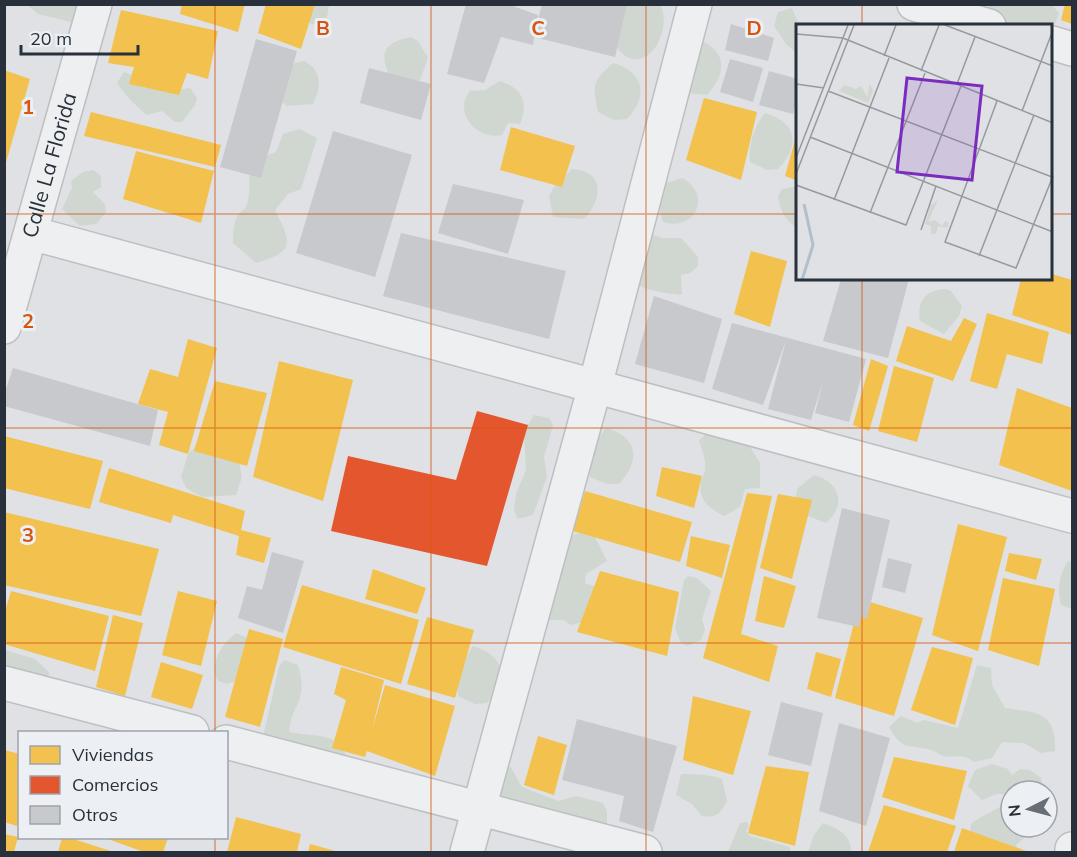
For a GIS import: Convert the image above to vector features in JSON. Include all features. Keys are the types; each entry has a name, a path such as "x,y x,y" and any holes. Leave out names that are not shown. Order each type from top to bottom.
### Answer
{"street":[{"name":"Calle La Florida","path":"4,327 9,287 31,233 95,4"},
{"path":"467,852 595,386 695,4"},
{"path":"914,4 982,24"},
{"path":"1053,43 1072,49"},
{"path":"31,233 1072,516"},
{"path":"4,683 188,731"},
{"path":"228,743 645,852"}],"shaded area":[{"path":"989,4 1052,5 1059,13 1053,29 1053,24 985,24"},
{"path":"27,5 84,5 71,22 38,14"},
{"path":"296,5 329,5 327,18 312,25"},
{"path":"610,5 660,5 664,23 662,33 658,43 645,57 637,59 627,57 613,44"},
{"path":"792,8 799,24 796,24 796,52 786,44 774,26 778,12"},
{"path":"411,37 418,41 428,58 420,80 410,82 389,75 384,59 387,48"},
{"path":"694,38 713,48 721,61 719,77 707,95 687,93"},
{"path":"304,61 315,70 319,80 316,98 313,104 286,106 281,99 286,65"},
{"path":"613,63 631,72 640,86 638,102 627,119 614,120 598,112 595,84"},
{"path":"124,72 136,77 142,87 166,92 190,88 197,98 195,105 182,122 175,122 162,111 147,115 117,83"},
{"path":"500,81 518,92 522,97 524,109 520,124 508,123 502,135 493,136 484,134 470,124 464,108 465,99 470,91 485,90"},
{"path":"765,113 784,122 792,136 790,152 778,169 767,170 750,162 753,136"},
{"path":"300,129 317,138 301,189 288,194 275,210 285,231 287,245 278,254 256,263 233,243 235,222 247,204 250,174 256,162 276,152 283,134"},
{"path":"572,169 591,175 595,181 598,188 594,203 584,219 553,217 549,196 554,187"},
{"path":"93,170 101,176 101,187 93,192 105,204 106,212 96,224 80,226 62,209 72,188 71,181 83,172"},
{"path":"682,178 697,193 696,210 684,222 674,224 663,222 658,204 666,183"},
{"path":"796,186 796,226 784,215 780,206 778,196 782,189"},
{"path":"648,233 662,238 681,238 698,257 698,266 690,273 681,275 682,295 650,290 633,283"},
{"path":"944,289 950,290 962,306 959,316 944,334 920,321 919,314 921,303 927,295"},
{"path":"534,415 549,418 553,425 544,457 547,477 533,515 518,519 514,511 516,494 526,470 524,432"},
{"path":"606,428 625,437 633,450 631,466 619,484 607,484 590,477 593,451"},
{"path":"708,431 749,445 760,463 760,488 745,489 740,507 724,516 706,503 700,489 705,465 699,441"},
{"path":"204,439 239,461 242,477 236,495 202,497 186,488 181,477 188,454"},
{"path":"814,475 830,483 838,495 837,509 826,523 803,514 795,503 797,489"},
{"path":"583,532 595,537 607,561 586,574 585,583 599,588 582,622 571,625 564,620 549,620 530,580 531,564 549,549"},
{"path":"1068,561 1072,562 1072,609 1061,605 1059,594 1061,577"},
{"path":"688,576 697,578 711,591 702,619 705,630 701,640 687,646 681,643 675,628 684,580"},
{"path":"236,633 247,638 239,680 227,684 218,681 215,675 216,661 226,643"},
{"path":"473,646 492,656 500,669 499,685 487,703 475,704 458,696 461,670"},
{"path":"5,650 35,659 49,672 48,685 5,679"},
{"path":"284,660 298,665 302,687 289,732 334,740 345,752 349,763 263,737 279,667"},
{"path":"977,665 991,668 992,685 1005,708 1036,713 1048,721 1052,728 1055,751 1041,753 1024,743 1002,742 992,758 974,762 962,756 949,757 906,745 898,740 889,727 901,716 917,723 924,720 958,728"},
{"path":"992,764 1008,769 1012,775 1020,769 1030,770 1041,779 999,779 999,794 982,800 968,786 975,770"},
{"path":"511,767 521,786 534,792 559,801 576,796 603,803 607,812 607,830 507,827 494,779 500,770"},
{"path":"681,774 722,779 727,801 720,812 715,816 702,816 692,804 676,795"},
{"path":"999,807 999,839 1023,839 1016,845 1019,852 957,852 970,832 971,824"},
{"path":"747,822 749,826 746,832 750,836 790,847 791,852 728,852 740,823"},
{"path":"823,823 843,833 849,841 851,852 808,852 814,835"}],"building: Viviendas":[{"path":"182,4 245,4 238,32 180,14"},
{"path":"266,4 315,4 301,49 258,33"},
{"path":"1065,4 1072,4 1072,24 1061,20"},
{"path":"121,10 218,31 208,79 187,73 179,95 129,84 134,67 108,63"},
{"path":"4,70 30,79 5,166 4,166"},
{"path":"704,98 757,112 741,180 686,160"},
{"path":"91,112 221,145 215,167 84,136"},
{"path":"511,127 575,146 562,187 500,170"},
{"path":"796,137 796,180 785,176"},
{"path":"136,151 214,171 201,223 123,199"},
{"path":"751,251 787,261 770,327 734,314"},
{"path":"1053,274 1072,280 1072,335 1012,315 1021,280 1053,280"},
{"path":"987,313 1049,332 1042,364 1007,354 997,389 970,381"},
{"path":"964,318 977,324 953,381 896,361 907,326 951,341"},
{"path":"188,339 217,348 188,454 159,445 168,412 138,404 150,369 178,377"},
{"path":"871,359 888,366 869,431 853,425"},
{"path":"279,361 353,380 323,501 253,477"},
{"path":"894,366 934,378 917,442 878,431"},
{"path":"215,381 267,393 247,466 194,451"},
{"path":"1017,388 1072,408 1072,491 999,465"},
{"path":"4,436 103,461 90,509 4,488"},
{"path":"662,467 702,476 694,508 656,496"},
{"path":"109,468 245,511 241,530 271,538 264,563 236,555 239,536 173,515 171,523 99,502"},
{"path":"585,491 692,522 680,562 573,531"},
{"path":"747,493 772,496 741,634 778,646 769,682 703,658"},
{"path":"778,494 812,500 792,579 760,568"},
{"path":"4,512 159,549 141,616 4,585"},
{"path":"958,524 1007,537 978,651 932,635"},
{"path":"691,536 730,545 722,578 686,566"},
{"path":"1009,553 1042,559 1036,580 1005,571"},
{"path":"373,569 426,588 417,614 365,599"},
{"path":"600,571 679,592 667,656 577,632"},
{"path":"764,576 796,586 784,628 755,621"},
{"path":"1003,578 1055,589 1039,666 988,650"},
{"path":"302,585 419,620 401,684 283,647"},
{"path":"11,591 109,616 95,671 4,644 4,615"},
{"path":"178,591 217,601 201,666 162,655"},
{"path":"860,599 923,618 894,716 835,698"},
{"path":"113,615 143,623 125,696 96,687"},
{"path":"427,617 474,630 455,698 407,684"},
{"path":"249,629 283,639 260,727 225,717"},
{"path":"932,647 973,658 955,725 911,710"},
{"path":"816,652 841,659 831,697 807,689"},
{"path":"161,662 203,675 192,709 151,697"},
{"path":"341,667 384,680 372,730 385,685 455,706 435,776 367,751 365,757 332,748 346,700 334,694"},
{"path":"693,696 751,711 733,775 683,760"},
{"path":"538,736 567,745 554,795 524,785"},
{"path":"4,750 18,754 18,823 17,826 4,822"},
{"path":"894,757 967,771 954,820 882,797"},
{"path":"766,766 809,772 795,846 748,833"},
{"path":"884,805 956,826 947,852 868,852"},
{"path":"236,817 301,834 297,852 227,852"},
{"path":"962,828 1029,852 954,852"},
{"path":"4,834 18,837 14,852 4,852"},
{"path":"62,839 73,839 114,852 58,852"},
{"path":"108,839 168,839 163,852 144,852"},
{"path":"310,844 339,852 308,852"}],"building: Comercios":[{"path":"477,411 528,425 487,566 331,531 348,456 456,480"}],"building: Otros":[{"path":"466,4 507,4 538,15 537,24 542,4 627,4 615,57 534,37 533,45 501,37 484,83 447,74"},
{"path":"731,24 774,38 768,61 725,50"},
{"path":"256,39 297,51 261,178 220,167"},
{"path":"730,59 763,68 753,102 720,92"},
{"path":"369,68 431,84 421,120 360,103"},
{"path":"769,71 796,78 796,102 793,114 759,105"},
{"path":"333,131 412,155 375,277 296,253"},
{"path":"453,184 524,200 508,254 438,233"},
{"path":"401,233 566,271 549,339 383,296"},
{"path":"841,280 909,280 888,358 823,341"},
{"path":"654,296 722,319 704,383 635,364"},
{"path":"732,323 866,359 849,422 815,413 823,381 811,420 768,409 786,340 763,405 712,389"},
{"path":"13,368 158,410 150,446 4,406 4,395"},
{"path":"842,508 890,520 867,619 861,617 859,627 817,618"},
{"path":"272,552 304,561 283,633 238,618 247,586 262,590"},
{"path":"888,558 912,564 905,593 882,587"},
{"path":"781,702 823,713 811,766 768,755"},
{"path":"577,719 677,746 653,832 619,821 624,796 562,780"},
{"path":"839,723 890,738 866,826 819,811"}]}
